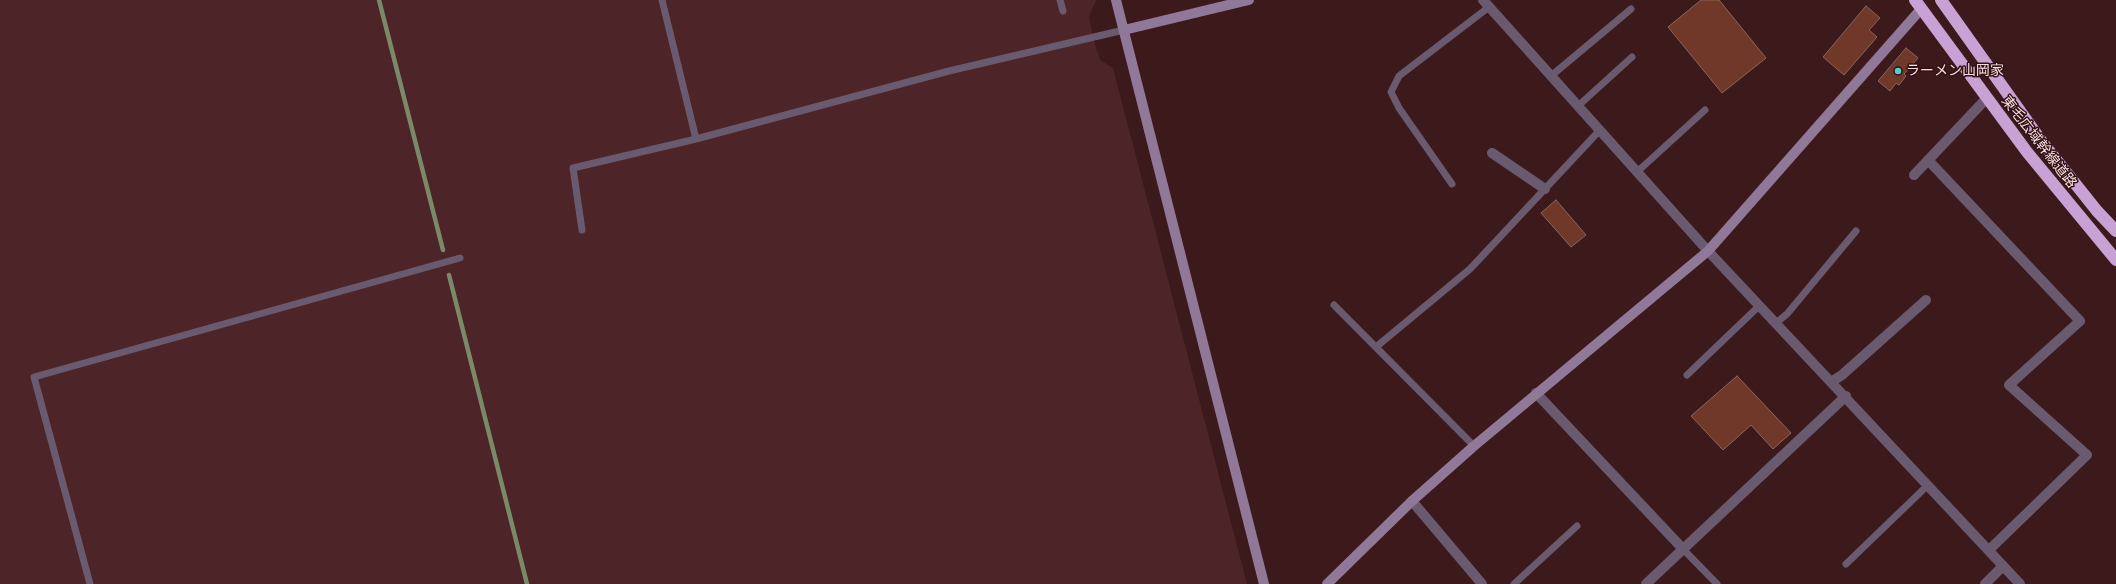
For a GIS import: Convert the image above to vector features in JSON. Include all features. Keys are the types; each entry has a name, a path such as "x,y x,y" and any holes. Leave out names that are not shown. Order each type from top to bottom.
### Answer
{"highway":[{"name":"東毛広域幹線道路","path":"1941,0 2042,142 2097,211 2116,231"},
{"name":"東毛広域幹線道路","path":"1918,4 1986,99 2027,152 2116,260"}],"street":[{"path":"1116,0 1264,584"},
{"path":"1124,30 1249,0"},
{"path":"1486,3 1708,251 1831,382 1846,396 2020,584"},
{"path":"1327,584 1412,501 1474,446 1708,251 1918,4"},
{"path":"1914,175 1986,99"},
{"path":"1492,153 1545,189"},
{"path":"1928,160 2080,321 2009,386 2087,455 1989,550"},
{"path":"1831,382 1842,375 1926,300"},
{"path":"1536,393 1683,549"},
{"path":"1646,584 1846,396"},
{"path":"1412,501 1482,584"},
{"path":"1985,584 2003,566"}],"lane":[{"path":"662,0 696,139"},
{"path":"1060,0 1063,11"},
{"path":"1452,184 1399,108 1391,92 1399,76 1486,3"},
{"path":"1551,76 1632,9"},
{"path":"582,230 573,168 696,139 949,71 1124,30"},
{"path":"1578,106 1632,57"},
{"path":"1637,172 1705,110"},
{"path":"1376,347 1470,269 1600,130"},
{"path":"1776,323 1787,314 1856,231"},
{"path":"90,584 34,376 460,258"},
{"path":"1334,305 1474,446"},
{"path":"1687,375 1760,306"},
{"path":"1846,564 1928,485"},
{"path":"1514,584 1577,526"},
{"path":"1683,549 1717,584"}],"shaded area":[{"path":"0,0 1096,0 1089,17 1093,38 1100,60 1113,68 1247,584 0,584"}],"building":[{"path":"1701,0 1719,0 1766,58 1722,93 1668,27"},
{"path":"1866,6 1880,18 1869,30 1877,37 1844,75 1823,57"},
{"path":"1906,48 1918,58 1904,74 1906,76 1899,85 1896,83 1890,91 1878,81"},
{"path":"1556,200 1586,235 1571,247 1541,213"},
{"path":"1737,376 1791,433 1773,449 1751,425 1723,450 1691,416"}],"waterway":[{"path":"379,0 443,250"},
{"path":"449,275 527,584"}],"place":[{"name":"ラーメン山岡家","path":"1898,71"}]}
